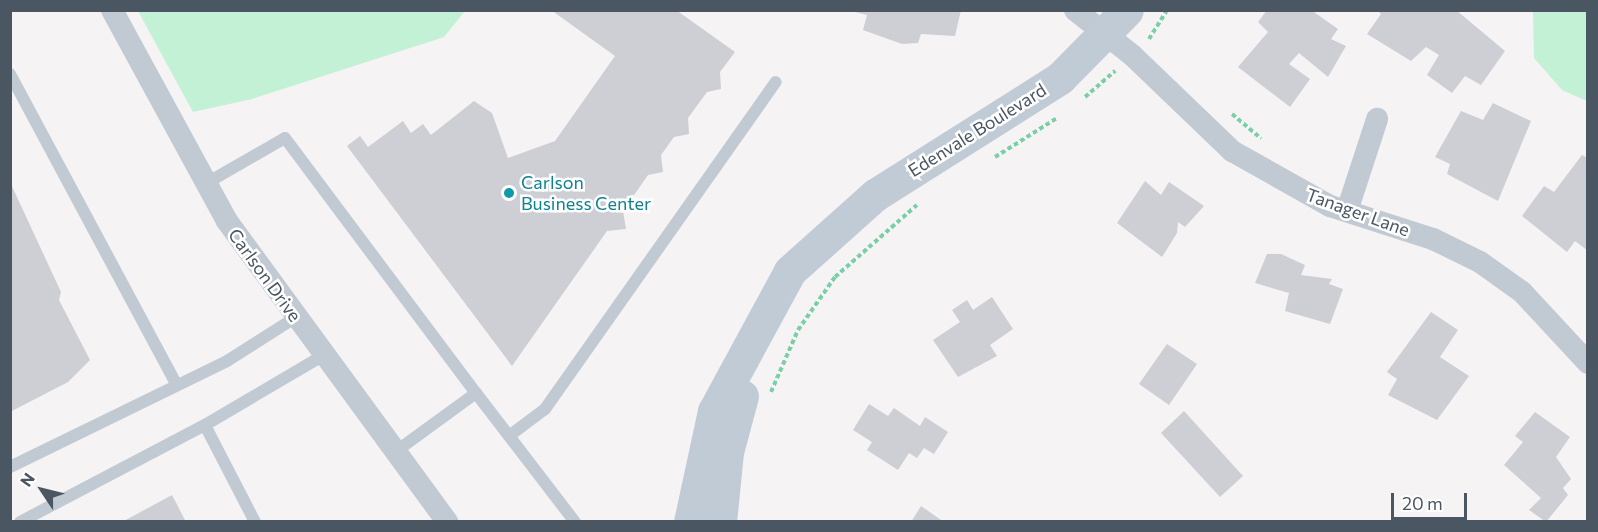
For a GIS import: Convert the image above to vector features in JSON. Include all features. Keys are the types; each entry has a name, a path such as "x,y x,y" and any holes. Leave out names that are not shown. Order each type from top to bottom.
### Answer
{"street":[{"name":"Carlson Drive","path":"112,10 205,184 296,317 447,522"},
{"name":"Tanager Lane","path":"1075,10 1119,45 1232,151 1280,182 1347,211 1433,238 1480,262 1522,292 1585,356"},
{"name":"Edenvale Boulevard","path":"690,522 711,420 746,344 789,271 875,195 951,145 1006,116 1119,45 1127,10"},
{"path":"1347,211 1377,119"},
{"name":"Edenvale Boulevard","path":"720,522 732,430 757,358 807,279 875,195"}],"lane":[{"path":"10,74 177,385"},
{"path":"509,436 545,409 776,82"},
{"path":"205,184 285,138 575,522"},
{"path":"10,467 177,385 296,317"},
{"path":"20,522 205,425 324,355"},
{"path":"395,452 476,393"},
{"path":"205,425 255,522"}],"path":[{"path":"1081,100 1119,45 1167,10"},
{"path":"984,163 1062,113"},
{"path":"768,404 798,330 836,277 924,200"}],"green space":[{"path":"138,11 465,11 444,37 252,99 193,112"},
{"path":"1533,11 1587,11 1587,101 1562,90 1534,58"}],"building":[{"name":"Carlson Business Center","path":"551,10 676,10 735,52 720,72 721,89 707,92 688,118 689,134 674,137 661,155 663,172 648,175 623,211 626,229 607,231 512,366 347,146 360,136 368,147 403,121 411,133 423,124 431,135 474,101 492,113 508,158 555,141 615,56"},
{"path":"847,10 961,10 955,36 921,34 918,43 902,44 863,30 867,15"},
{"path":"1267,10 1311,10 1338,29 1331,39 1346,46 1328,77 1299,53 1289,64 1310,79 1290,107 1238,67 1268,32 1258,22"},
{"path":"1377,10 1456,10 1505,51 1481,85 1465,76 1452,93 1427,75 1439,55 1426,47 1411,61 1367,34 1381,14"},
{"path":"1493,103 1531,121 1498,201 1447,174 1450,164 1435,157 1461,111 1483,120"},
{"path":"1582,155 1588,158 1588,251 1575,241 1567,252 1522,216 1544,186 1554,192"},
{"path":"1145,181 1161,195 1169,182 1204,206 1185,227 1178,222 1177,233 1162,257 1117,223"},
{"path":"10,182 61,292 59,300 90,360 68,382 10,412"},
{"path":"1267,254 1281,254 1305,265 1301,275 1332,279 1329,284 1343,289 1330,324 1285,311 1289,293 1255,283"},
{"path":"992,297 1013,329 990,345 997,356 958,377 933,340 960,322 952,310 967,300 973,310"},
{"path":"1431,312 1458,330 1440,357 1469,376 1437,420 1388,395 1397,379 1387,372"},
{"path":"1167,344 1197,364 1169,405 1139,384"},
{"path":"869,404 888,416 894,408 920,426 925,417 948,432 934,454 924,448 917,458 909,453 898,470 867,450 872,442 853,430"},
{"path":"1184,411 1243,476 1220,497 1161,433"},
{"path":"1535,412 1570,437 1556,457 1571,479 1563,488 1568,495 1546,522 1529,510 1541,498 1504,465 1523,442 1515,436"},
{"path":"172,495 186,522 122,522"},
{"path":"921,506 944,522 911,522"}],"place":[{"name":"Carlson Business Center","path":"509,193"}]}
